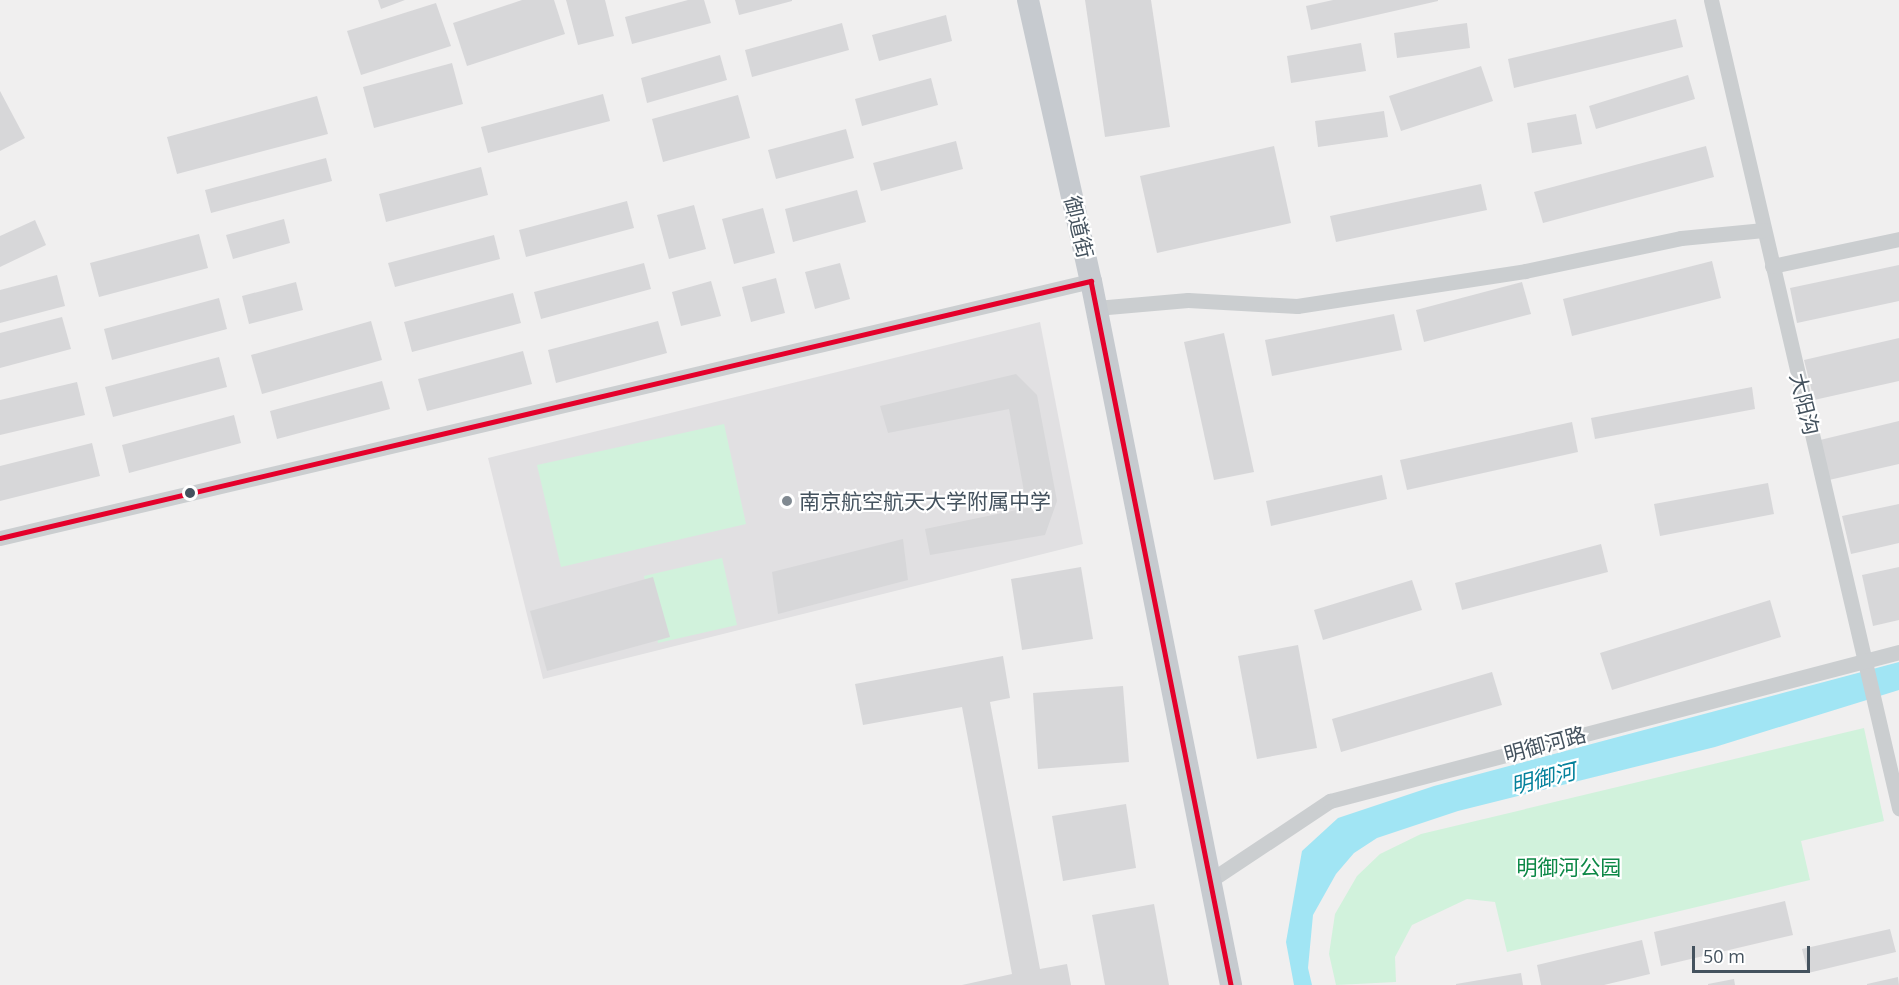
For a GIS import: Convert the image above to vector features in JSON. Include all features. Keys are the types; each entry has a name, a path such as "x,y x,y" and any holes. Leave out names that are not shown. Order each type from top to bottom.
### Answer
{"main road":[{"name":"御道街","path":"1028,0 1096,308 1231,985"}],"street":[{"name":"大阳沟","path":"1711,0 1772,266 1868,660 1899,808"},
{"path":"1096,308 1188,300 1297,306 1526,271 1681,238 1764,230"},
{"path":"1772,266 1899,239"},
{"path":"0,538 1090,281"},
{"name":"明御河路","path":"1210,880 1330,801 1899,652"}],"shaded area":[{"name":"南京航空航天大学附属中学","path":"1040,322 1083,544 543,679 488,458"}],"green space":[{"path":"724,424 746,524 561,567 537,465"},
{"path":"722,558 737,625 658,643 644,576"},
{"name":"明御河公园","path":"1864,728 1884,821 1801,841 1810,880 1507,952 1495,902 1467,899 1412,925 1395,957 1396,982 1336,985 1329,954 1335,914 1357,876 1380,854 1421,834"}],"water":[{"name":"明御河","path":"1899,662 1899,690 1715,747 1458,811 1377,838 1354,853 1336,874 1313,915 1308,968 1312,985 1294,985 1286,942 1302,851 1338,818 1434,786"}],"building":[{"path":"378,0 405,0 381,9"},
{"path":"522,0 554,0 565,34 467,66 453,23"},
{"path":"566,0 605,0 614,36 578,45"},
{"path":"688,0 704,0 711,23 632,44 625,17"},
{"path":"735,0 792,0 792,1 739,15"},
{"path":"1085,0 1151,0 1170,127 1105,137"},
{"path":"1333,0 1438,1 1311,30 1306,6"},
{"path":"436,3 451,46 361,75 347,31"},
{"path":"946,15 952,41 879,61 872,35"},
{"path":"1676,19 1683,47 1514,88 1508,59"},
{"path":"842,23 849,50 752,77 745,50"},
{"path":"1467,23 1470,48 1397,58 1394,33"},
{"path":"1361,43 1366,71 1291,83 1287,56"},
{"path":"720,55 727,80 647,103 641,78"},
{"path":"452,63 463,104 374,128 363,87"},
{"path":"1481,66 1493,101 1401,131 1389,96"},
{"path":"1688,75 1695,99 1596,129 1589,106"},
{"path":"931,78 938,105 862,126 855,99"},
{"path":"0,91 25,138 0,151"},
{"path":"603,94 610,121 488,153 481,127"},
{"path":"738,95 750,138 663,162 652,119"},
{"path":"317,96 328,134 177,174 167,137"},
{"path":"1384,111 1388,137 1318,147 1315,121"},
{"path":"1576,114 1582,144 1532,153 1527,123"},
{"path":"846,129 854,158 776,179 768,150"},
{"path":"956,141 963,169 881,191 873,163"},
{"path":"1274,146 1291,223 1157,253 1140,176"},
{"path":"1706,146 1714,177 1543,223 1534,192"},
{"path":"326,158 332,181 211,213 205,190"},
{"path":"481,167 488,195 386,222 379,194"},
{"path":"1481,184 1487,210 1336,242 1330,216"},
{"path":"857,190 866,222 793,242 785,209"},
{"path":"627,201 634,228 526,257 519,230"},
{"path":"694,205 706,249 669,259 657,215"},
{"path":"763,208 775,253 734,264 722,219"},
{"path":"284,219 290,243 233,259 226,235"},
{"path":"35,220 46,245 0,267 0,236"},
{"path":"199,234 208,268 99,297 90,263"},
{"path":"494,235 500,259 395,287 388,263"},
{"path":"1712,261 1721,298 1572,336 1563,299"},
{"path":"644,263 651,289 541,319 534,292"},
{"path":"840,263 850,299 815,309 805,272"},
{"path":"1899,265 1899,301 1797,323 1790,288"},
{"path":"57,275 65,306 0,323 0,290"},
{"path":"776,278 785,313 751,322 742,287"},
{"path":"711,281 721,316 681,326 672,292"},
{"path":"296,282 303,310 249,324 242,296"},
{"path":"1522,282 1531,314 1424,342 1416,310"},
{"path":"513,293 521,323 412,352 404,322"},
{"path":"219,298 227,329 112,360 104,329"},
{"path":"1394,314 1402,350 1272,376 1265,340"},
{"path":"62,317 71,349 0,368 0,333"},
{"path":"371,321 382,360 262,394 251,355"},
{"path":"658,321 667,353 556,383 548,350"},
{"path":"1224,333 1254,472 1214,480 1184,342"},
{"path":"1899,338 1899,381 1814,400 1804,360"},
{"path":"523,351 532,384 427,411 418,379"},
{"path":"219,357 227,387 113,417 105,387"},
{"path":"1016,374 1037,395 1057,501 1045,535 930,555 925,529 1027,508 1009,409 888,433 880,406"},
{"path":"382,381 390,409 277,439 270,411"},
{"path":"77,382 85,415 0,435 0,400"},
{"path":"1752,387 1755,409 1595,439 1591,418"},
{"path":"234,415 241,443 129,473 122,445"},
{"path":"1899,421 1899,464 1829,480 1820,440"},
{"path":"1572,422 1578,452 1407,490 1400,460"},
{"path":"92,443 100,476 0,501 0,466"},
{"path":"1382,475 1387,499 1271,526 1266,501"},
{"path":"1768,483 1774,514 1660,536 1654,504"},
{"path":"1899,504 1899,543 1851,554 1842,516"},
{"path":"903,539 908,580 778,614 772,572"},
{"path":"1601,544 1608,572 1462,610 1455,583"},
{"path":"1081,567 1093,639 1022,650 1011,579"},
{"path":"1899,567 1899,620 1873,626 1862,575"},
{"path":"653,577 670,637 547,671 530,611"},
{"path":"1412,580 1422,610 1323,640 1314,610"},
{"path":"1770,600 1781,637 1612,690 1600,653"},
{"path":"1298,645 1317,748 1257,759 1238,656"},
{"path":"1003,656 1010,698 990,702 1040,969 1067,964 1071,985 962,985 1012,974 962,707 863,725 855,684"},
{"path":"1492,672 1502,705 1341,752 1332,719"},
{"path":"1123,686 1129,762 1038,769 1033,693"},
{"path":"1126,804 1136,868 1063,881 1052,816"},
{"path":"1785,901 1793,935 1661,966 1654,932"},
{"path":"1154,904 1169,985 1105,985 1092,915"},
{"path":"1890,929 1896,952 1808,973 1802,949"},
{"path":"1642,940 1650,974 1604,985 1541,985 1537,965"},
{"path":"1521,973 1523,985 1456,985 1456,984"},
{"path":"1898,977 1899,985 1867,985 1867,984"},
{"path":"1734,979 1735,985 1708,985 1708,984"}],"transit line":[{"path":"0,538 1091,281 1231,985"}],"place":[{"name":"南京航空航天大学附属中学","path":"787,501"}]}
